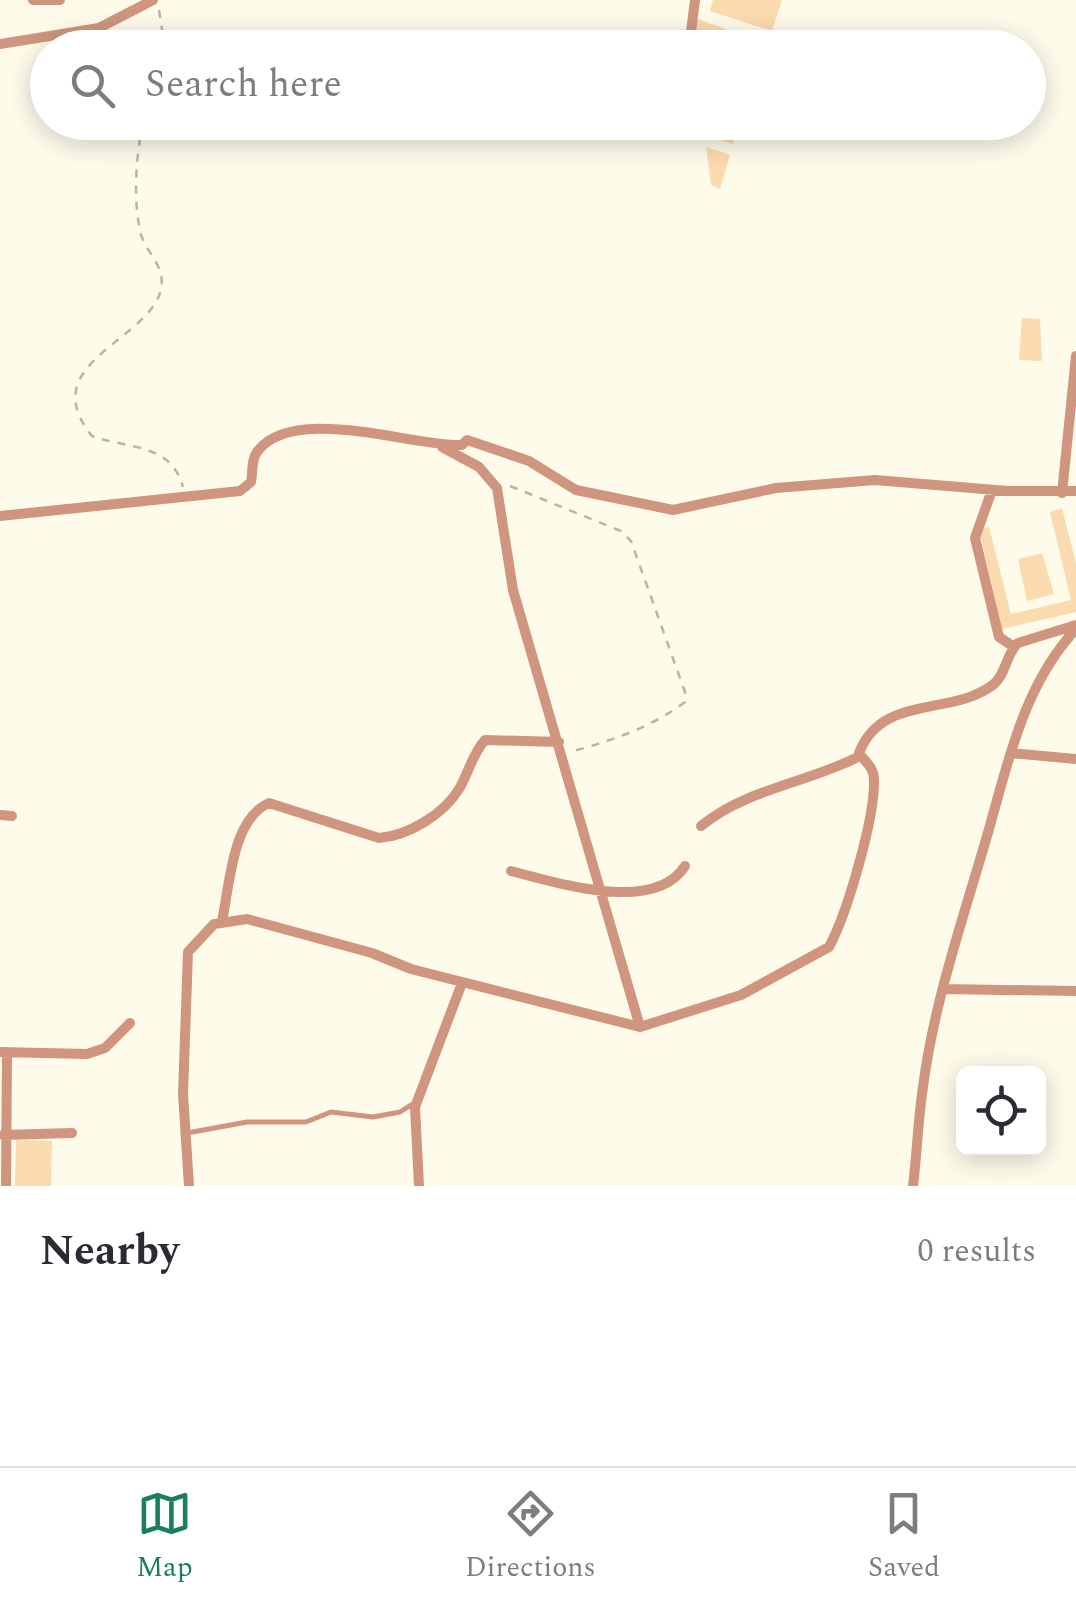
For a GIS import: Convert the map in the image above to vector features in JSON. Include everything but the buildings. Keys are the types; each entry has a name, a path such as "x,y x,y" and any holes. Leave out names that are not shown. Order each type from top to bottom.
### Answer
{"street":[{"path":"34,0 60,0"},
{"path":"87,30 99,28 153,0"},
{"path":"691,30 695,0"},
{"path":"0,44 30,39"},
{"path":"1062,493 1076,356"},
{"path":"0,516 248,488 257,451 296,432 358,430 440,446 462,445 468,440 492,444 576,490 672,510 776,488 875,480 992,490 1076,492"},
{"path":"440,446 491,476 497,488 513,590 640,1027"},
{"path":"992,490 976,523 975,538 999,637 1014,647"},
{"path":"701,826 774,786 817,776 860,756 866,740 892,717 926,704 951,702 994,684 1014,647 1029,637 1076,627"},
{"path":"914,1186 923,1086 943,989 1011,753 1031,694 1050,657 1076,627"},
{"path":"222,921 244,826 254,810 270,803 379,838 392,837 410,831 451,801 485,740 561,748"},
{"path":"1011,753 1076,760"},
{"path":"189,1186 183,1094 188,952 204,932 222,921 247,919 462,982 640,1027 741,995 828,947 857,866 871,799 872,771 860,756"},
{"path":"511,871 603,894 673,880 685,866"},
{"path":"419,1186 416,1101 462,982"},
{"path":"943,989 1076,991"},
{"path":"6,1186 4,1052 87,1054 105,1048 130,1023"},
{"path":"3,1135 72,1133"}],"lane":[{"path":"186,1133 247,1122 306,1122 330,1112 373,1117 400,1112 416,1101"}],"path":[{"path":"153,0 163,18 164,30"},
{"path":"140,140 136,165 138,214 144,243 157,258 159,292 148,310 82,372 76,389 78,408 92,436 151,450 168,461 180,478 186,498"},
{"path":"491,476 621,531 631,541 685,692 685,702 670,713 604,743 561,748"}]}
